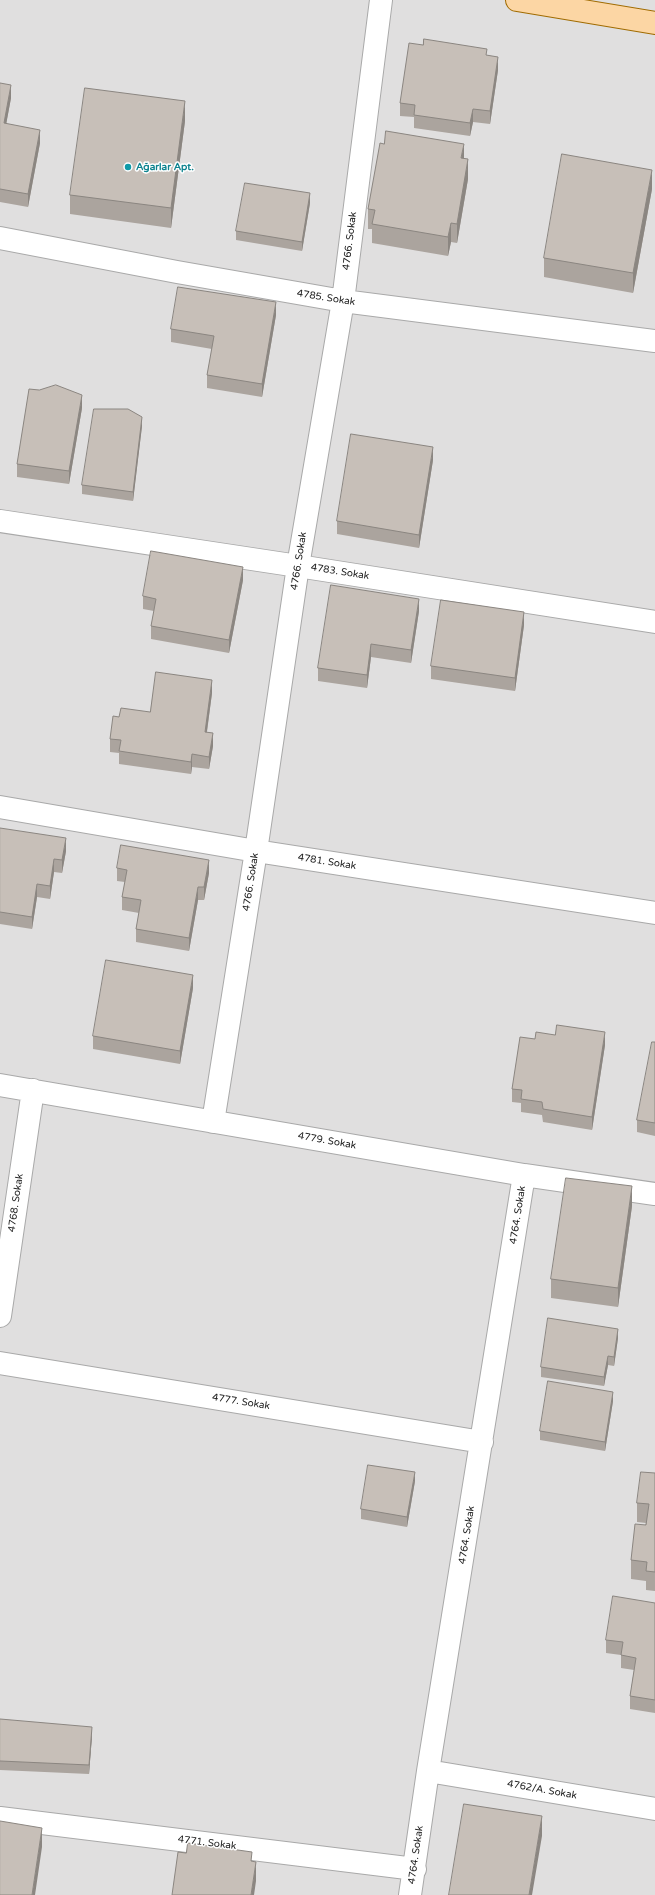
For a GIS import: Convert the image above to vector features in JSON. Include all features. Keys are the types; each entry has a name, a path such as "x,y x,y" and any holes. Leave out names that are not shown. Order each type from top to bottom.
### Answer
{"main road":[{"path":"518,0 655,23"}],"street":[{"name":"4766. Sokak","path":"213,1122 256,851 298,566 343,301 381,0"},
{"name":"4785. Sokak","path":"0,238 177,272 343,301 655,341"},
{"name":"4783. Sokak","path":"0,521 655,622"},
{"name":"4781. Sokak","path":"0,807 256,851 655,913"},
{"name":"4779. Sokak","path":"0,1085 524,1175 655,1194"},
{"name":"4768. Sokak","path":"0,1316 33,1090"},
{"name":"4764. Sokak","path":"410,1895 428,1771 524,1175"},
{"name":"4777. Sokak","path":"0,1363 482,1442"},
{"name":"4762/A. Sokak","path":"428,1771 655,1809"},
{"name":"4771. Sokak","path":"0,1818 414,1869"}],"shaded area":[{"path":"0,0 655,0 655,1895 0,1895"}],"building":[{"path":"424,39 487,49 486,55 498,57 490,111 473,109 470,123 414,115 415,105 400,103 409,43 423,45"},
{"path":"0,83 11,85 4,123 40,130 28,194 0,189"},
{"name":"Ağarlar Apt.","path":"85,88 185,101 171,208 70,195"},
{"path":"386,131 464,144 461,158 468,159 457,224 451,223 448,237 372,224 375,210 368,209 380,143 384,144"},
{"path":"562,154 652,170 633,273 544,258"},
{"path":"245,183 310,193 302,242 236,231"},
{"path":"178,287 276,302 262,384 207,375 214,336 171,329"},
{"path":"56,385 82,395 69,471 17,464 29,389 39,390"},
{"path":"94,409 128,409 142,417 133,492 82,485"},
{"path":"351,434 433,447 419,535 337,521"},
{"path":"151,551 243,567 229,640 151,626 156,599 143,596"},
{"path":"331,585 419,599 411,650 371,644 367,675 318,668"},
{"path":"441,600 524,612 515,678 431,666"},
{"path":"156,672 212,680 205,732 213,733 209,757 192,754 191,762 119,751 121,740 110,739 113,716 119,717 121,708 150,712"},
{"path":"0,828 66,838 62,860 54,859 50,886 37,884 32,917 0,912"},
{"path":"121,845 209,860 204,887 198,887 189,938 136,929 141,900 122,897 127,870 117,868"},
{"path":"106,960 193,975 180,1051 93,1036"},
{"path":"557,1025 605,1032 592,1117 543,1109 542,1102 521,1099 522,1090 512,1089 520,1037 535,1039 536,1032 555,1035"},
{"path":"652,1042 655,1042 655,1123 637,1120"},
{"path":"566,1178 632,1186 618,1288 551,1279"},
{"path":"548,1318 618,1329 614,1357 608,1356 604,1377 541,1367"},
{"path":"548,1381 613,1392 605,1442 540,1431"},
{"path":"368,1465 415,1472 407,1517 361,1509"},
{"path":"641,1472 655,1473 655,1572 646,1571 647,1562 631,1560 635,1524 646,1525 649,1504 637,1503"},
{"path":"613,1596 655,1603 655,1700 630,1696 636,1658 621,1655 623,1642 606,1640"},
{"path":"0,1719 92,1727 89,1765 0,1761"},
{"path":"464,1804 542,1816 529,1895 449,1895"},
{"path":"0,1821 42,1828 32,1895 0,1895"},
{"path":"188,1843 252,1852 251,1861 256,1862 251,1895 172,1895 178,1852 186,1853"}],"place":[{"name":"Ağarlar Apt.","path":"128,167"}]}
